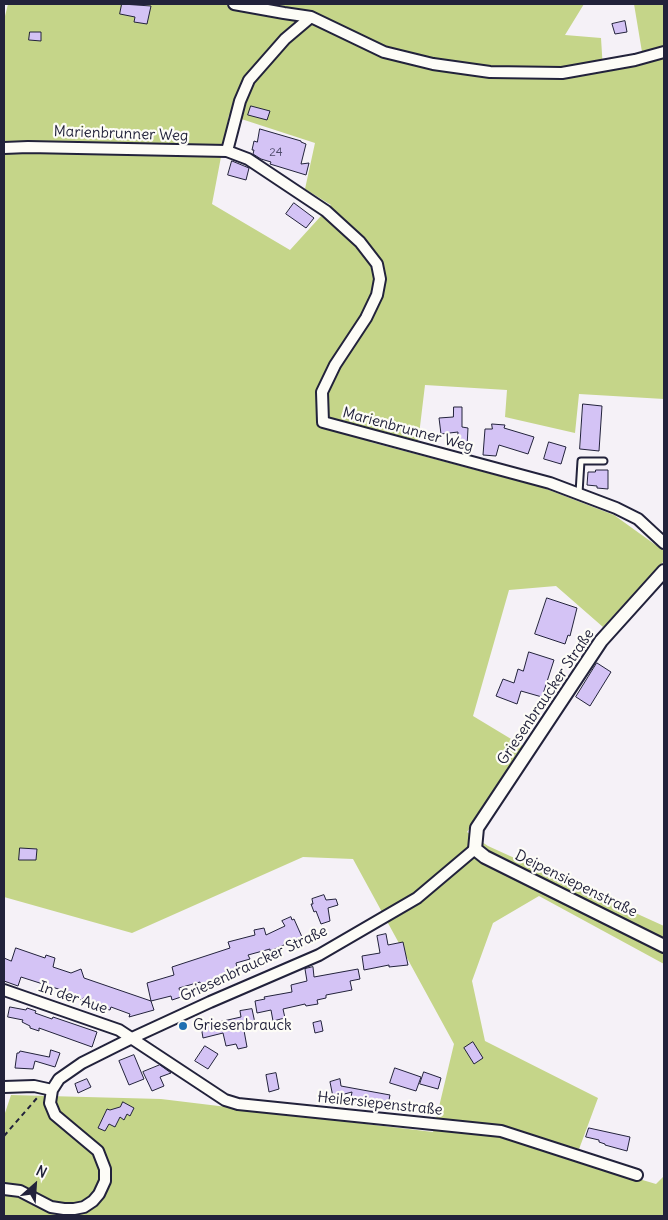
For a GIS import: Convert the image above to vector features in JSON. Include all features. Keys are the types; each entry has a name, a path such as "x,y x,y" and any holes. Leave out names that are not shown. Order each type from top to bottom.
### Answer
{"street":[{"path":"234,4 311,17 384,52 433,64 490,72 562,73 635,60 664,52"},
{"path":"227,151 240,101 249,80 285,39 311,17"},
{"name":"Marienbrunner Weg","path":"4,148 227,151 248,159 326,210 360,242 377,264 380,279 376,295 366,318 335,365 322,392 323,422 550,483 616,508 638,519 664,543"},
{"name":"Griesenbraucker Straße","path":"49,1089 59,1079 82,1064 132,1038 319,955 418,898 475,849 477,828 595,649 664,571"},
{"name":"Deipensiepenstraße","path":"475,849 485,857 664,946"},
{"name":"In der Aue","path":"4,990 119,1030 132,1038"},
{"name":"Heilersiepenstraße","path":"132,1038 225,1100 238,1104 501,1131 637,1175"},
{"path":"4,1087 34,1086 49,1089 50,1103 55,1115 98,1152 105,1169 105,1181 99,1194 84,1207 69,1209 51,1207 20,1191 4,1189"}],"lane":[{"path":"579,494 581,461 604,461"}],"path":[{"path":"4,1136 49,1089"}],"green space":[{"path":"8,4 584,4 565,35 601,38 603,70 644,64 634,4 664,4 664,399 579,394 575,433 505,417 507,390 425,385 418,443 372,432 370,442 541,487 614,515 664,551 664,561 603,627 556,586 509,590 473,716 526,748 467,832 488,846 664,926 664,964 539,896 493,923 472,981 485,1041 598,1098 575,1160 656,1184 664,1176 664,1216 4,1216 4,1116 11,1095 161,1099 433,1132 454,1044 353,859 303,857 132,933 4,897 4,20","holes":["229,115 315,143 305,189 331,205 290,250 212,204"]}],"building":[{"path":"122,4 151,6 147,24 134,22 135,17 120,14"},
{"path":"625,21 627,32 615,34 612,24"},
{"path":"30,32 41,32 41,41 29,40"},
{"path":"251,106 270,111 267,120 248,115"},
{"path":"260,129 306,144 301,164 309,163 306,175 270,164 271,162 253,154 254,141 257,142"},
{"path":"232,161 249,168 246,180 228,175"},
{"path":"294,203 314,218 306,228 286,214"},
{"path":"583,404 602,406 599,451 580,449"},
{"path":"454,407 462,407 462,427 468,428 467,447 457,446 458,432 441,434 439,418 453,417"},
{"path":"492,424 505,425 504,428 534,437 528,454 499,445 496,456 483,455 485,429 492,429"},
{"path":"549,442 566,447 561,464 544,459"},
{"path":"596,470 608,470 608,489 587,485 588,472 595,472"},
{"path":"547,598 577,608 570,636 568,635 565,644 535,634"},
{"path":"529,652 554,660 542,697 521,691 517,704 496,696 503,679 514,683 518,669 523,671"},
{"path":"597,663 611,672 590,706 576,697"},
{"path":"20,848 37,849 36,860 19,860"},
{"path":"324,895 326,900 336,899 338,905 328,908 330,921 321,924 311,904 313,904 312,899"},
{"path":"291,917 292,920 294,919 302,937 270,951 270,949 248,955 250,959 236,963 238,972 214,979 215,982 201,986 200,982 179,988 181,997 172,1000 171,996 151,1001 147,983 174,975 172,967 230,948 228,942 255,935 254,930 264,928 266,935 285,926 282,921"},
{"path":"386,934 388,945 403,942 408,965 389,967 389,965 364,970 362,956 380,953 377,936"},
{"path":"16,948 45,958 46,955 55,958 53,967 71,973 81,969 84,978 151,1001 154,1010 129,1017 130,1014 111,1007 110,1010 101,1008 102,1004 83,998 82,1000 73,998 74,994 21,977 18,986 4,981 4,958 11,961"},
{"path":"313,967 314,977 358,969 360,979 350,981 352,990 326,995 326,998 317,1000 318,1004 306,1006 305,1004 283,1009 285,1018 273,1021 271,1010 257,1013 255,1001 265,999 264,997 292,992 291,985 307,981 305,969"},
{"path":"10,1007 26,1010 27,1008 52,1019 53,1017 97,1032 92,1047 39,1028 39,1031 30,1028 30,1026 22,1022 23,1020 8,1017"},
{"path":"252,1009 255,1023 243,1025 247,1047 238,1049 236,1044 226,1046 223,1033 203,1038 201,1026 241,1017 240,1011"},
{"path":"321,1021 323,1031 315,1033 313,1023"},
{"path":"473,1042 483,1058 474,1064 464,1048"},
{"path":"205,1046 218,1054 208,1069 195,1061"},
{"path":"51,1050 60,1053 55,1067 35,1061 33,1069 15,1068 17,1053 20,1051 49,1057"},
{"path":"134,1055 144,1079 129,1085 119,1061"},
{"path":"160,1065 171,1073 160,1077 164,1086 152,1091 143,1072"},
{"path":"395,1068 421,1077 416,1091 390,1083"},
{"path":"424,1072 441,1078 438,1089 420,1084"},
{"path":"276,1073 279,1089 269,1092 266,1075"},
{"path":"87,1079 91,1087 78,1093 75,1084"},
{"path":"340,1079 341,1086 390,1095 387,1109 379,1108 380,1102 360,1098 359,1105 350,1103 352,1092 333,1097 330,1082"},
{"path":"123,1102 134,1108 130,1116 127,1114 124,1120 120,1117 115,1127 109,1124 105,1131 98,1128 107,1109 120,1107"},
{"path":"589,1128 630,1137 627,1151 586,1137"}],"place":[{"name":"Griesenbrauck","path":"183,1026"}]}
